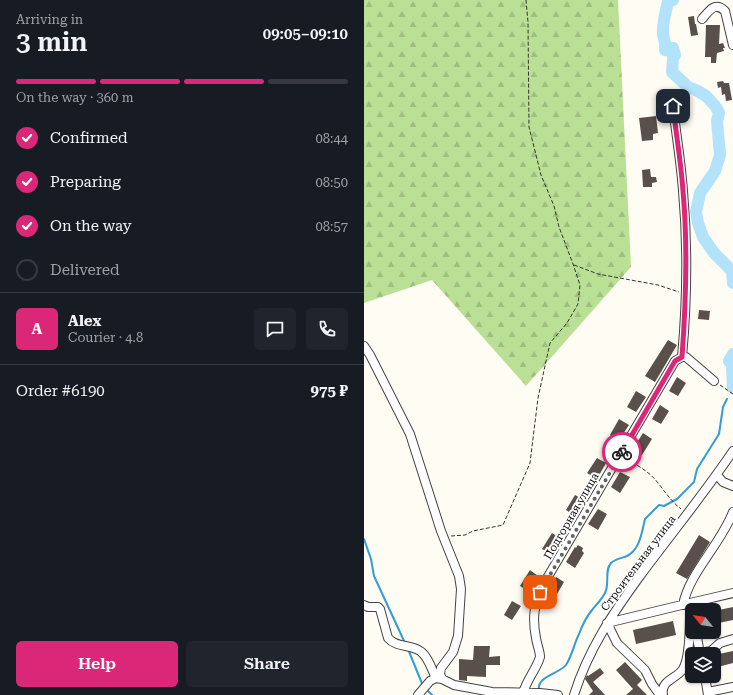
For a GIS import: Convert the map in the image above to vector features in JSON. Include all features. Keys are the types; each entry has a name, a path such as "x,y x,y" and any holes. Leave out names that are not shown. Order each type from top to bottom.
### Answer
{"street":[{"path":"702,19 711,8 715,6 729,10 733,45"},
{"path":"673,106 683,191 685,294 682,357 686,357 714,381"},
{"path":"364,346 370,354 410,434 443,536 458,571 461,589 457,640 453,652 441,668 439,679"},
{"name":"Подгорная улица","path":"523,693 527,681 540,657 535,634 534,608 543,585 675,361 682,357"},
{"name":"Строительная улица","path":"574,695 581,674 607,623 652,560 718,475 733,451"},
{"path":"718,475 723,482 733,486"},
{"path":"688,603 687,589 725,529 733,512"},
{"path":"698,603 733,593"},
{"path":"364,605 368,607 378,607 380,609 388,638 397,645 420,650 439,679"},
{"path":"662,695 652,684 645,670 617,644 607,623 685,607"},
{"path":"662,695 663,686 666,682 679,674 682,670 685,663 688,639"},
{"path":"716,647 720,643 733,639"},
{"path":"418,695 430,681 439,679 470,689 492,692 558,695"},
{"path":"706,683 708,694 733,687"}],"path":[{"path":"443,536 464,536 473,531 503,525 530,463 538,398 550,343 567,323 578,304 580,285 574,264 559,227 554,206 541,175 530,127 528,22 526,0"},
{"path":"574,264 598,274 658,285 685,294"},
{"path":"724,388 733,394"},
{"path":"620,455 646,471 658,482 663,492 677,506"}],"green space":[{"path":"364,0 618,0 631,267 526,386 432,280 364,303"}],"building":[{"path":"694,16 698,35 691,36 688,17"},
{"path":"706,25 720,25 719,44 723,43 725,48 723,48 724,51 717,53 716,63 711,63 711,57 705,57"},
{"path":"723,81 724,83 729,83 732,100 726,101 725,94 722,95 721,87 718,88 717,82"},
{"path":"656,116 658,133 653,134 653,140 642,141 639,118"},
{"path":"650,169 651,177 656,177 657,182 652,183 652,187 643,187 642,170"},
{"path":"699,310 710,311 709,320 698,319"},
{"path":"668,340 677,345 655,382 645,376"},
{"path":"677,377 686,383 678,396 669,391"},
{"path":"636,391 646,397 636,412 627,407"},
{"path":"660,405 669,411 661,424 652,419"},
{"path":"619,419 629,425 619,440 610,435"},
{"path":"643,433 652,439 642,455 633,449"},
{"path":"597,458 606,463 597,479 587,473"},
{"path":"620,472 630,477 620,493 611,487"},
{"path":"575,495 584,500 575,516 566,510"},
{"path":"598,509 607,514 598,530 588,524"},
{"path":"552,533 561,539 552,554 542,549"},
{"path":"699,535 710,542 687,579 676,573"},
{"path":"578,545 583,548 582,551 584,553 575,568 566,562 575,547 576,548"},
{"path":"530,570 538,576 529,591 520,586"},
{"path":"556,577 564,582 557,594 549,589"},
{"path":"512,601 521,606 512,620 504,615"},
{"path":"733,607 733,620 721,623 721,610"},
{"path":"673,621 676,635 636,644 633,630"},
{"path":"474,646 490,646 489,657 500,656 500,665 486,665 486,677 467,676 467,681 459,680 459,659 473,660"},
{"path":"733,651 733,663 721,666 721,654"},
{"path":"625,662 642,680 637,685 647,695 626,695 633,689 616,670"},
{"path":"600,668 604,673 593,682 605,695 589,695 593,691 585,679 587,675 588,676"}],"waterway":[{"path":"673,0 668,1 663,30 665,50 669,51 670,48 673,48 675,55 673,58 672,72 688,87 706,96 716,107 719,113 717,121 720,155 715,171 700,193 696,212 698,223 703,237 714,253 732,271 733,283"},
{"path":"733,354 729,361 732,365 733,388"},
{"path":"539,691 539,686 544,679 566,665 585,621 605,593 608,570 611,563 627,556 635,549 640,540 645,519 659,505 664,506 677,499 694,482 697,469 719,434 723,407 727,399"},
{"path":"364,539 371,559 374,576 405,643"},
{"path":"408,649 423,686"},
{"path":"426,689 432,695"}],"way so far":[{"path":"540,592 622,452"}],"route":[{"path":"622,452 675,361 682,357 686,274 683,191 673,106"}]}
